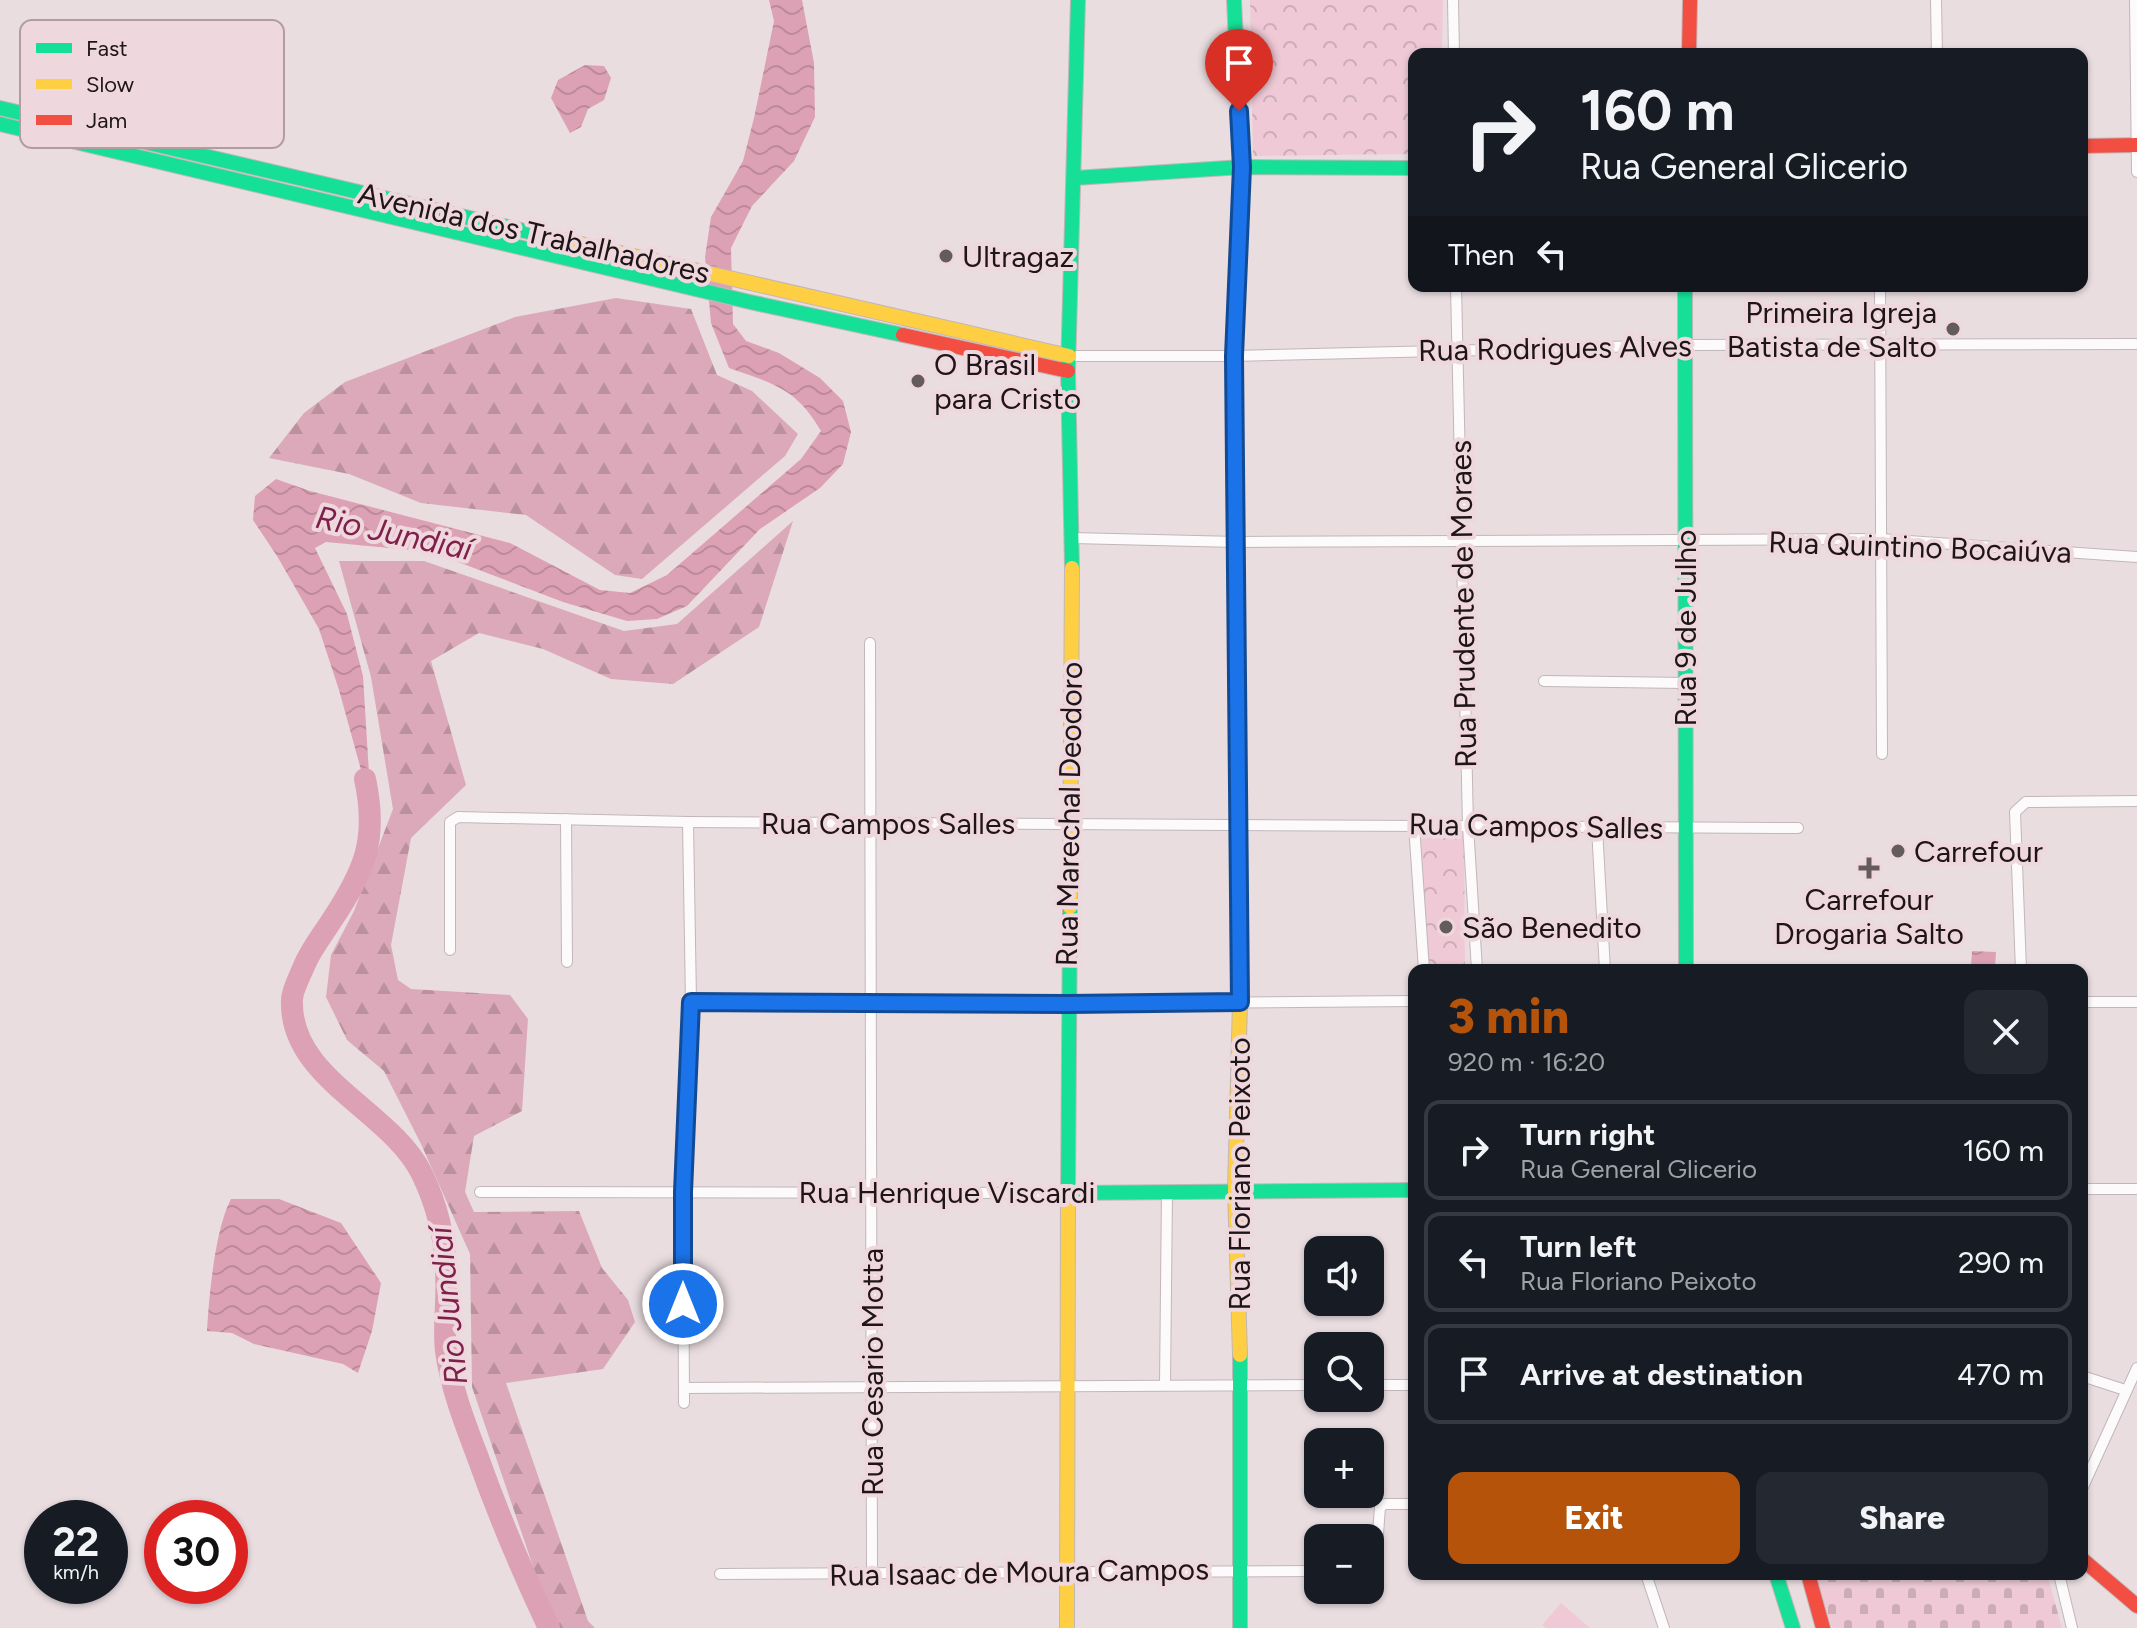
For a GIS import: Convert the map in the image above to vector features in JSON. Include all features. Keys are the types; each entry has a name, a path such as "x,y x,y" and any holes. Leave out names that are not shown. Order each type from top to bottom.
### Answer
{"main road":[{"name":"Rua Marechal Deodoro","path":"1067,1628 1067,1004 1072,538 1069,363 1078,0"},
{"name":"Rua Floriano Peixoto","path":"1234,0 1242,167 1234,356 1240,1002 1235,1190 1241,1385 1240,1628"},
{"path":"1689,48 1690,0"},
{"name":"Avenida dos Trabalhadores","path":"0,108 20,113"},
{"name":"Avenida dos Trabalhadores","path":"0,124 20,129"},
{"path":"2088,146 2137,145"},
{"name":"Avenida dos Trabalhadores","path":"101,148 750,302 1069,363"},
{"name":"Avenida dos Trabalhadores","path":"171,148 800,294 1069,363"},
{"path":"1075,178 1242,167 1408,168"},
{"name":"Rua 9 de Julho","path":"1685,292 1686,964"},
{"name":"Rua Henrique Viscardi","path":"1068,1193 1408,1190"},
{"path":"2088,1564 2137,1606"},
{"path":"1778,1580 1793,1628"},
{"path":"1810,1580 1823,1628"}],"street":[{"path":"1453,0 1454,48"},
{"path":"1936,0 1937,48"},
{"path":"2135,0 2137,172"},
{"name":"Rua Prudente de Moraes","path":"1456,292 1468,826 1477,964"},
{"path":"1880,292 1882,754"},
{"name":"Rua Rodrigues Alves","path":"1069,363 1457,349 2137,344"},
{"name":"Rua Quintino Bocaiúva","path":"1072,538 1237,542 1880,539 2137,557"},
{"name":"Rua Cesario Motta","path":"870,643 872,1573"},
{"path":"1544,681 1685,683"},
{"path":"2021,964 2015,812 2026,802 2137,801"},
{"name":"Rua Campos Salles","path":"450,950 450,822 458,817 688,822 1798,828"},
{"path":"566,819 567,962"},
{"path":"684,1403 683,1192 691,1002 688,822"},
{"path":"1414,825 1424,964"},
{"path":"1597,828 1605,964"},
{"path":"691,1002 1067,1004 1408,1001"},
{"path":"2088,1002 2137,1002"},
{"path":"2088,1189 2137,1189"},
{"path":"1165,1385 1167,1191"},
{"name":"Rua Henrique Viscardi","path":"480,1192 1068,1193"},
{"path":"2088,1475 2137,1368"},
{"path":"2088,1378 2125,1390"},
{"path":"684,1388 1304,1385"},
{"path":"1384,1385 1408,1385"},
{"path":"1378,1524 1380,1507 1408,1504"},
{"name":"Rua Isaac de Moura Campos","path":"720,1574 1304,1571"},
{"path":"1648,1580 1664,1628"},
{"path":"2060,1580 2072,1628"}],"green space":[{"path":"1250,0 1443,0 1442,48 1408,48 1408,154 1253,156"},
{"path":"616,298 691,309 717,375 752,391 798,434 785,456 642,579 615,575 526,515 421,503 349,474 269,458 304,413 345,382 515,317"},
{"path":"793,521 759,627 673,684 611,679 543,649 479,633 431,661 466,785 411,838 391,945 398,980 411,989 510,995 528,1019 522,1111 474,1136 465,1192 474,1212 579,1211 602,1268 628,1300 635,1322 603,1369 506,1383 588,1621 595,1628 554,1628 472,1387 470,1254 421,1144 384,1071 347,1040 326,997 331,955 354,911 393,809 371,677 339,561 424,561 624,631 677,624"},
{"path":"1419,830 1464,830 1465,964 1425,964"},
{"path":"1818,1580 2049,1580 2062,1628 1832,1628"},
{"path":"1561,1603 1590,1628 1546,1628 1542,1625"}],"water":[{"path":"769,0 802,0 814,63 815,117 794,161 752,206 731,248 733,324 746,341 779,353 820,378 843,401 851,432 843,464 820,488 760,529 687,606 657,619 627,621 563,602 432,552 326,542 315,548 347,614 363,676 371,806 319,629 253,520 255,496 276,479 310,491 510,543 600,590 630,593 667,575 801,459 821,431 793,396 729,368 711,323 705,257 711,217 743,161 754,118 774,21"},
{"path":"585,65 604,66 611,78 604,100 588,109 581,127 570,133 551,98 558,80"},
{"path":"1972,951 1996,952 1995,964 1971,964"},
{"path":"231,1199 279,1199 341,1223 381,1283 372,1331 358,1373 343,1364 254,1344 232,1333 207,1331 217,1245"}],"waterway":[{"name":"Rio Jundiaí","path":"365,779 370,819 366,853 353,885 310,954 296,983 292,1000 295,1028 307,1052 324,1073 388,1131 407,1151 422,1174 436,1209 444,1246 445,1341 455,1391 502,1521 549,1628"}],"traffic: fast":[{"path":"1072,568 1068,371 1078,0"},
{"path":"1234,0 1242,167 1234,356 1238,812"},
{"path":"0,108 20,113"},
{"path":"0,124 20,129"},
{"path":"101,148 750,302 903,335"},
{"path":"171,148 546,236"},
{"path":"1075,178 1242,167 1408,168"},
{"path":"1685,292 1686,964"},
{"path":"1070,907 1068,1193 1408,1190"},
{"path":"1240,1355 1240,1628"},
{"path":"1778,1580 1793,1628"}],"traffic: slow":[{"path":"546,236 1069,356"},
{"path":"1070,907 1072,568"},
{"path":"1238,812 1240,1002 1235,1190 1240,1355"},
{"path":"1067,1628 1068,1193"}],"traffic: jam":[{"path":"1689,48 1690,0"},
{"path":"2088,146 2137,145"},
{"path":"903,335 1068,371"},
{"path":"2088,1564 2137,1606"},
{"path":"1810,1580 1823,1628"}],"place":[{"name":"Ultragaz","path":"946,256"},
{"name":"Primeira Igreja Batista de Salto","path":"1953,329"},
{"name":"O Brasil para Cristo","path":"918,381"},
{"name":"Carrefour","path":"1898,851"},
{"name":"Carrefour Drogaria Salto","path":"1869,868"},
{"name":"São Benedito","path":"1446,927"}],"route":[{"path":"683,1304 683,1192 691,1002 1240,1002 1234,356 1242,167 1239,111"}]}
